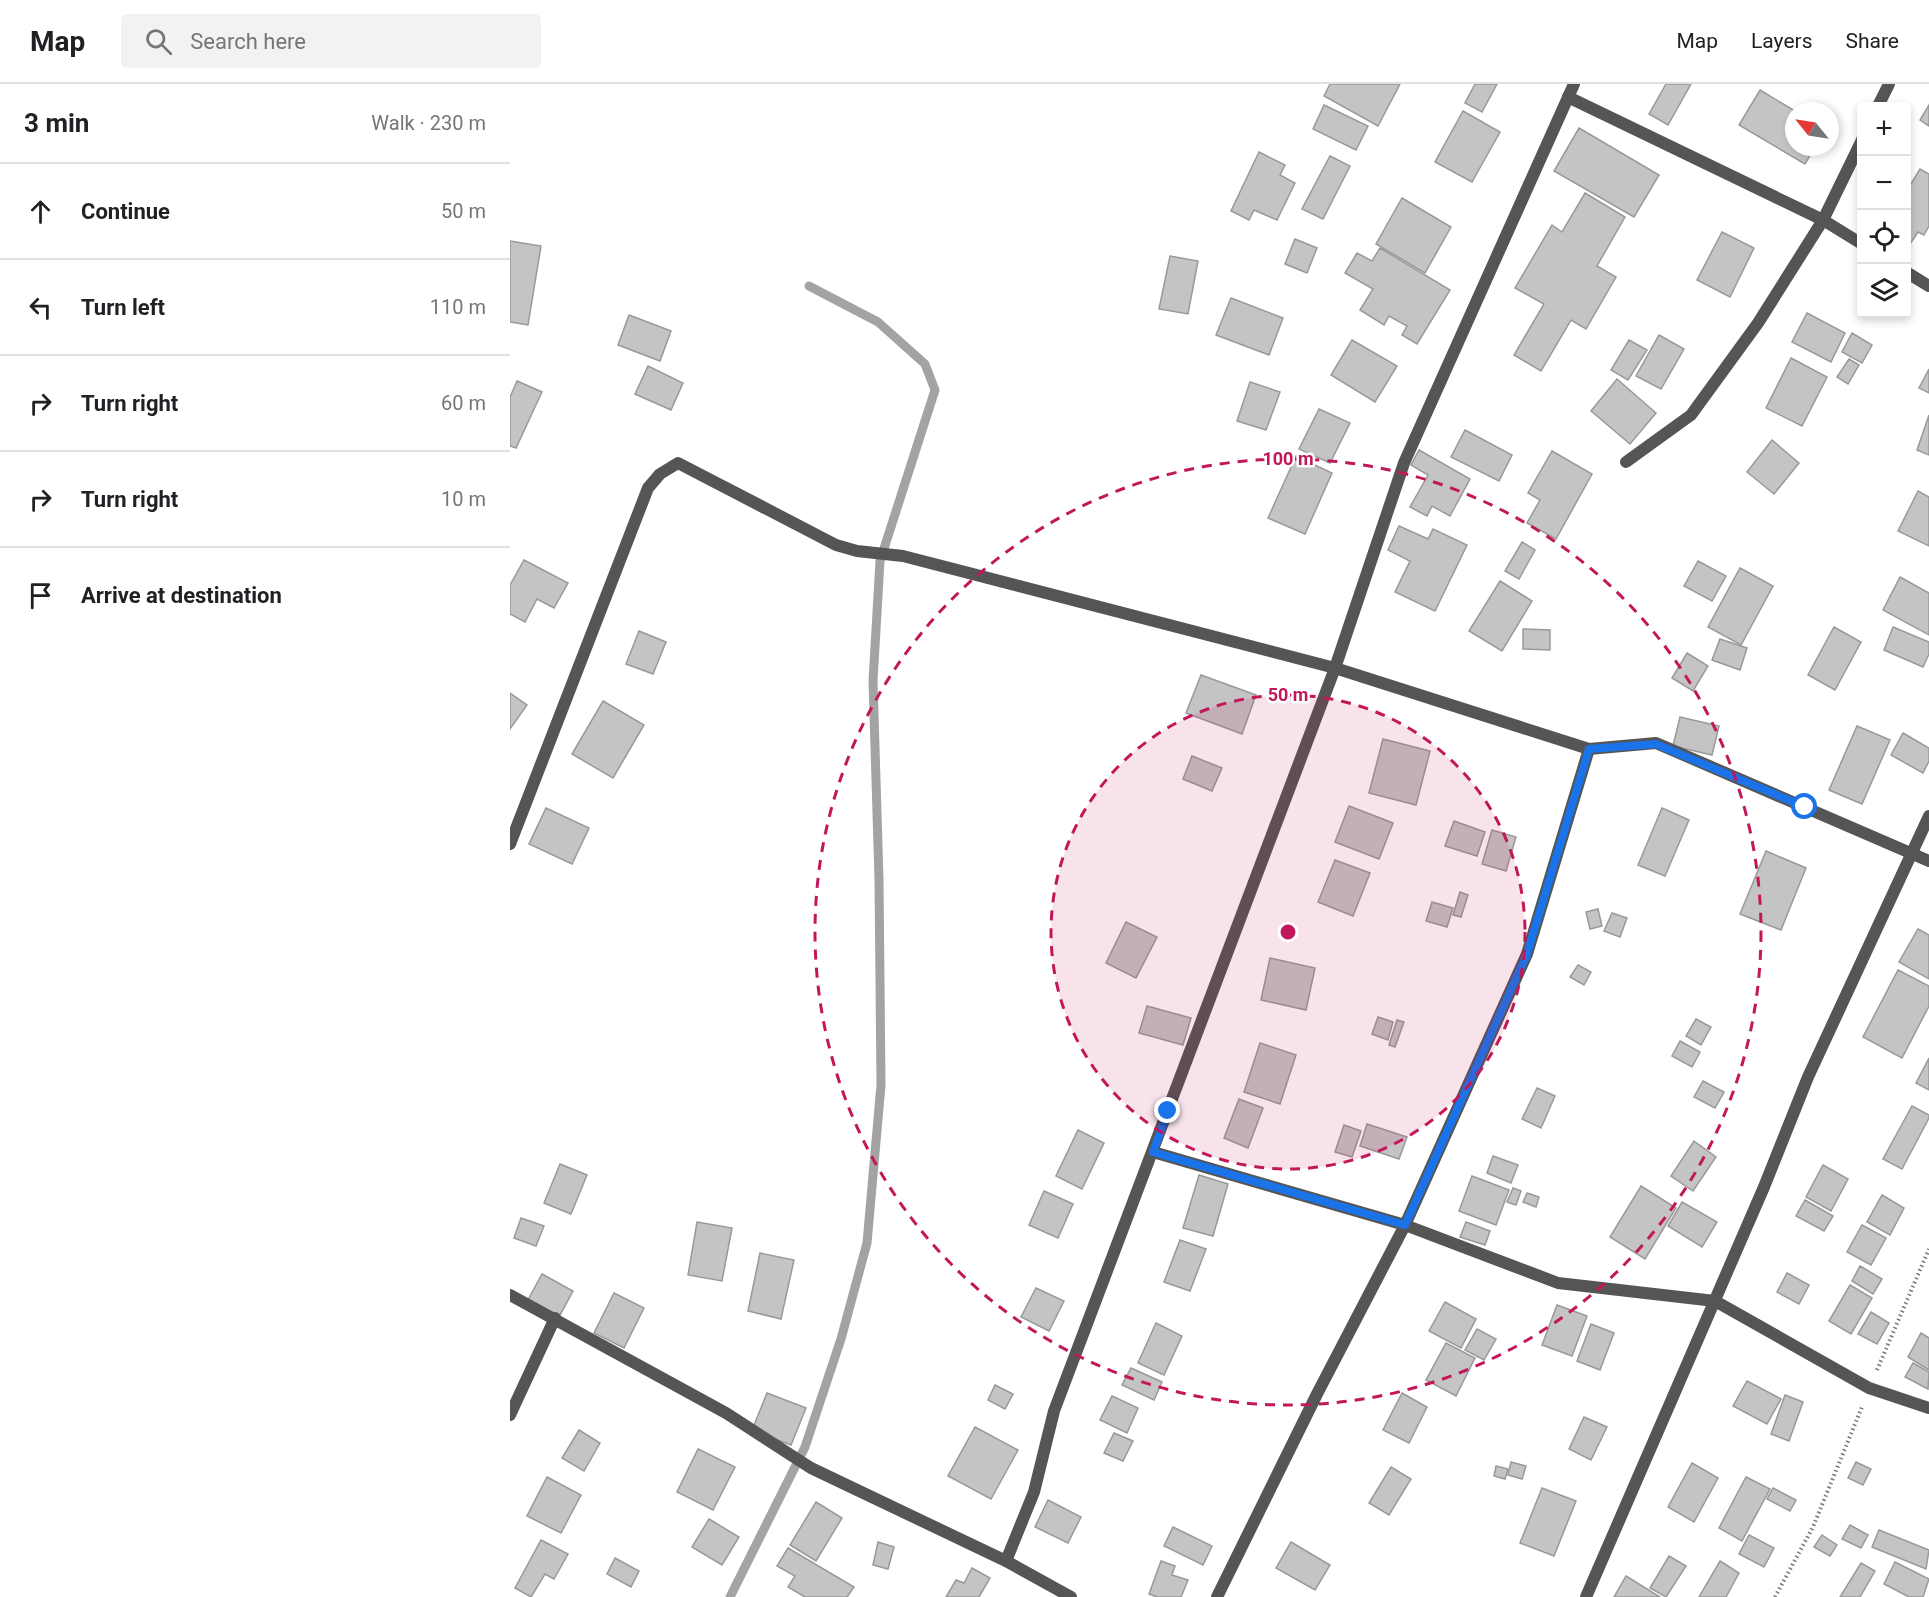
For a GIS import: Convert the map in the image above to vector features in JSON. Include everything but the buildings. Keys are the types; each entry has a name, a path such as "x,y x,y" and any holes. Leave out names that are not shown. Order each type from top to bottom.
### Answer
{"street":[{"path":"1006,1561 1034,1492 1054,1412 1335,668 1404,463 1574,84"},
{"path":"1880,102 1889,84"},
{"path":"1568,98 1823,220 1857,241"},
{"path":"1626,462 1691,415 1758,323 1823,220 1857,150"},
{"path":"1911,275 1929,286"},
{"path":"510,844 648,488 660,474 678,463 836,545 857,551 903,556 1335,668 1589,749 1656,744 1929,861"},
{"path":"1217,1597 1317,1394 1405,1225 1527,954 1589,749"},
{"path":"1586,1597 1715,1301 1808,1077 1929,816"},
{"path":"1153,1152 1405,1225 1558,1283 1715,1301 1869,1388 1929,1408"},
{"path":"510,1295 726,1413 789,1456 811,1468 1006,1561 1071,1597"},
{"path":"510,1415 555,1318"}],"path":[{"path":"1775,1597 1813,1527 1869,1388 1929,1249"}],"waterway":[{"path":"730,1597 805,1447 841,1339 867,1243 881,1085 879,879 873,681 880,561 935,390 925,364 878,322 809,286"}],"route":[{"path":"1168,1111 1153,1152 1405,1225 1527,954 1589,749 1656,744 1805,807"}]}
